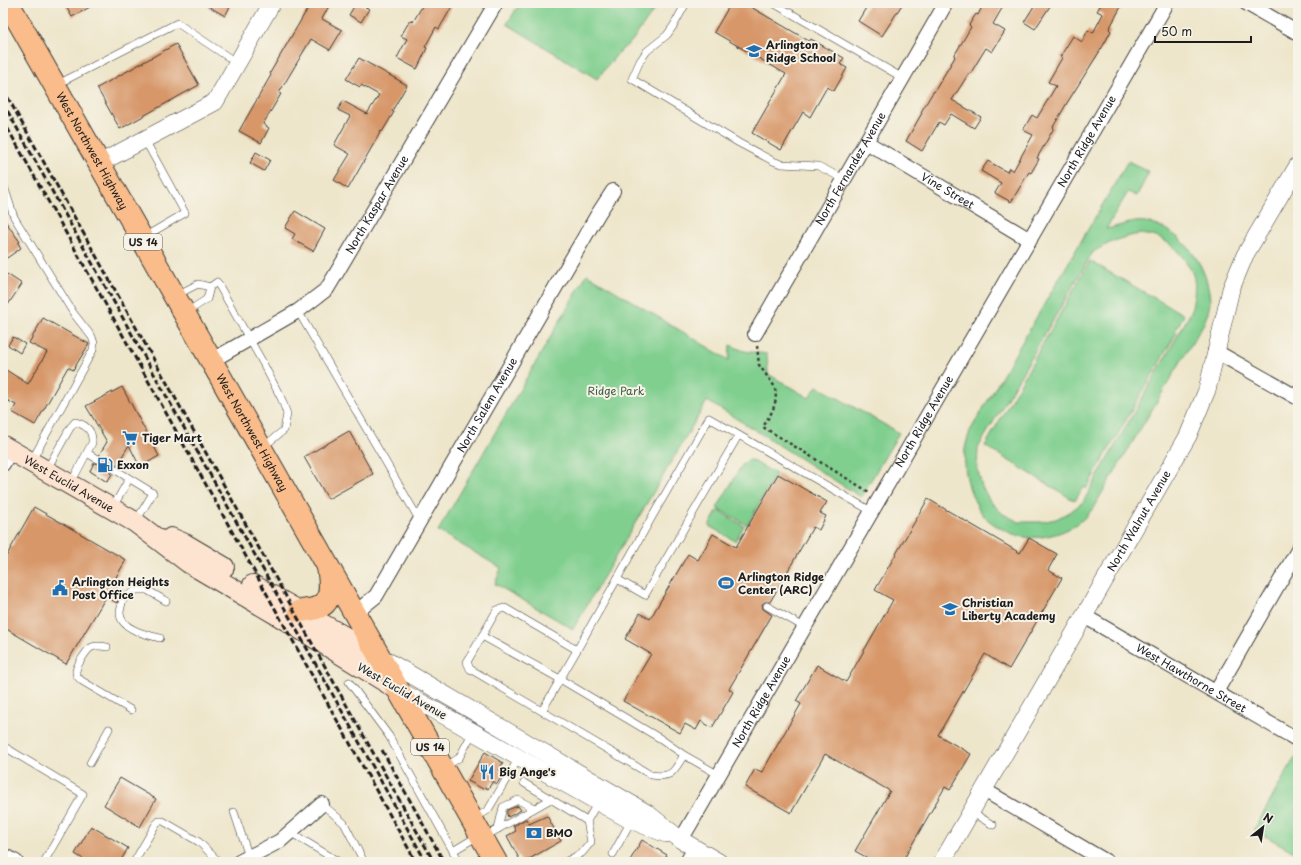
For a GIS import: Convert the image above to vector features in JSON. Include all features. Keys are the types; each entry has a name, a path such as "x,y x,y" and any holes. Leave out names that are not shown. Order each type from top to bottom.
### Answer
{"main road":[{"name":"West Northwest Highway","path":"8,3 98,164 356,614 378,656 443,769 483,830 496,862"},
{"name":"West Euclid Avenue","path":"5,454 38,467 135,522 185,544 266,593 378,656"},
{"name":"West Euclid Avenue","path":"135,522 189,563 279,616 397,689"},
{"path":"300,611 318,608 324,604 331,586 328,566"}],"street":[{"path":"98,164 215,102 272,3"},
{"name":"North Kaspar Avenue","path":"211,361 298,311 327,289 496,3"},
{"name":"North Fernandez Avenue","path":"755,334 946,3"},
{"name":"North Ridge Avenue","path":"688,850 719,775 804,628 866,508 1030,240 1167,3"},
{"path":"1246,3 1298,33"},
{"name":"Vine Street","path":"866,142 1030,240"},
{"name":"North Walnut Avenue","path":"942,862 1188,436 1207,390 1215,351 1231,289 1245,255 1298,164"},
{"name":"North Salem Avenue","path":"356,614 376,596 613,190"},
{"path":"1215,351 1298,398"},
{"path":"1216,692 1298,550"},
{"name":"West Hawthorne Street","path":"1084,616 1298,740"},
{"name":"West Euclid Avenue","path":"378,656 647,813 688,850"},
{"name":"West Euclid Avenue","path":"397,689 631,821 688,850 719,862"},
{"path":"984,790 1107,862"},
{"path":"244,859 280,841 322,804"},
{"path":"3,855 16,862"}],"lane":[{"path":"686,3 667,35 646,52 632,79 739,143 773,161 782,164 818,166 844,179"},
{"path":"773,3 903,78"},
{"path":"54,86 177,23 238,63"},
{"path":"141,238 186,213 145,140"},
{"path":"3,183 14,217 74,314 92,337 94,343 93,350 38,467"},
{"path":"180,305 207,299 210,287 217,282 282,400 288,414 284,430 261,448"},
{"path":"180,305 198,284 210,287"},
{"path":"298,311 420,521"},
{"path":"542,711 709,418 866,508"},
{"path":"38,467 59,448 75,422 80,423 91,430 93,436 92,444 69,485"},
{"path":"617,579 645,595 738,436"},
{"path":"87,453 96,459"},
{"path":"114,469 153,493 135,522"},
{"path":"111,509 129,479"},
{"path":"160,638 141,634 124,623 120,613 123,599 136,590 147,590 166,601"},
{"path":"767,606 804,628"},
{"path":"577,650 505,608 497,610 467,662 470,669 651,774 664,777 673,772 684,755"},
{"path":"482,636 560,679 719,775"},
{"path":"107,647 98,645 90,648 78,666 76,671 77,676 82,681 131,710"},
{"path":"349,682 389,736 460,862"},
{"path":"90,763 109,729"},
{"path":"443,769 459,758 473,732"},
{"path":"3,746 83,794 44,862"},
{"path":"483,830 488,810 519,758"},
{"path":"524,783 588,821"},
{"path":"453,851 483,830 551,799"},
{"path":"483,830 503,807 518,800 534,808"},
{"path":"565,862 582,853 591,842 588,821 598,802"},
{"path":"322,804 344,823 364,862"},
{"path":"234,812 244,859"},
{"path":"971,812 994,825"},
{"path":"134,862 156,824 163,820 199,842 219,862"},
{"path":"613,854 631,821"},
{"path":"290,832 339,862"}],"path":[{"path":"755,334 759,365 775,388 776,399 773,410 763,428 869,492 866,508"}],"green space":[{"path":"520,3 659,3 632,41 618,53 597,79 507,24"},
{"path":"1128,161 1149,172 1137,196 1128,192 1106,229 1131,223 1145,222 1171,232 1182,241 1199,262 1205,275 1210,305 1204,323 1093,508 1084,518 1071,528 1047,536 1031,538 1024,537 998,527 981,512 972,495 966,476 964,457 965,447 970,431","holes":["1140,234 1162,239 1174,248 1189,266 1195,283 1191,312 1083,502 1070,512 1056,519 1041,522 1019,522 1003,514 990,501 982,487 977,467 978,448 1093,252 1121,238"]},
{"path":"1090,261 1184,315 1175,331 1177,332 1086,489 1083,487 1075,501 985,446"},
{"name":"Ridge Park","path":"587,274 729,360 730,345 744,351 767,354 768,374 809,398 817,386 899,433 861,497 707,401 573,629 495,584 501,568 438,531"},
{"path":"751,460 776,474 747,525 717,508 742,465 746,461"},
{"path":"718,510 744,526 735,541 709,526"},
{"path":"1295,757 1298,759 1298,854 1254,830"}],"building":[{"path":"64,3 97,3 72,17"},
{"path":"203,3 232,3 225,16"},
{"path":"311,3 324,3 329,6 322,19 342,30 330,50 311,39 279,93 281,94 263,124 269,128 261,143 239,131 271,75 270,73"},
{"path":"356,3 359,3 369,9 361,22 349,15"},
{"path":"424,3 454,3 439,29 436,27 425,47 427,48 417,69 397,58 407,39 401,36 410,20 413,22"},
{"path":"731,3 744,3 809,41 811,39 844,58 840,64 847,68 834,91 827,87 810,117 803,112 781,150 752,133 786,74 714,32"},
{"path":"869,3 903,3 882,36 858,21"},
{"path":"984,3 1005,3 993,24 1005,31 992,52 986,48 952,100 981,117 974,128 951,114 944,125 939,122 922,151 906,141 922,113 921,112 955,57 954,56 971,27 969,25 976,14 978,15"},
{"path":"1036,3 1052,3 1035,29 1024,22"},
{"path":"1102,3 1123,3 1109,29 1111,31 1103,46 1053,127 1054,128 1037,158 1039,159 1031,173 1029,172 1011,202 995,193 1001,183 981,171 988,161 1007,172 1009,168 1013,171 1033,135 1023,130 1032,115 1037,118 1056,86 1048,82 1062,58 1060,57 1073,36 1082,42 1088,30 1093,33 1103,14 1097,11"},
{"path":"176,44 199,85 120,129 97,88"},
{"path":"359,58 407,85 392,111 394,112 382,132 381,131 348,189 334,180 350,154 334,145 350,116 338,110 343,101 367,114 379,95 346,79"},
{"path":"256,152 270,160 264,171 250,163"},
{"path":"295,211 325,229 313,251 292,239 295,234 285,228"},
{"path":"3,218 20,242 18,243 21,248 7,258 3,252"},
{"path":"7,274 22,284 3,312 3,280"},
{"path":"43,318 89,344 73,370 68,367 35,425 12,412 16,405 3,398 3,368 28,384 47,352 29,343"},
{"path":"13,337 25,344 20,353 8,345"},
{"path":"122,387 159,456 140,467 129,445 117,465 114,464 110,467 109,471 112,474 107,482 90,471 94,463 99,464 101,461 102,457 99,455 107,442 86,406"},
{"path":"349,431 373,474 328,499 304,457"},
{"name":"Arlington Ridge Center (ARC)","path":"778,474 827,502 820,513 826,516 819,530 813,527 770,602 765,602 762,604 763,609 772,615 729,689 733,692 712,728 701,721 696,730 685,724 680,733 623,701 651,654 625,639 640,613 650,619 688,554 698,560 713,534 736,547"},
{"path":"928,499 1020,553 1029,538 1057,554 1048,570 1062,578 1009,669 985,654 938,735 971,754 950,790 945,787 902,862 875,862 855,851 890,791 825,754 791,813 745,787 755,769 762,772 801,704 796,701 817,665 846,682 893,600 875,590"},
{"name":"Arlington Heights Post Office","path":"34,507 126,560 112,584 124,592 118,597 117,603 106,597 66,664 3,627 3,562"},
{"name":"Big Ange's","path":"485,752 503,763 499,770 504,773 497,784 493,781 488,789 485,787 483,789 468,781"},
{"path":"120,778 156,799 140,827 104,805"},
{"path":"518,806 521,810 508,817 507,810"},
{"name":"BMO","path":"547,816 561,841 524,862 521,862 507,836 516,831 513,826 526,819 529,824"},
{"path":"91,826 128,848 120,862 88,862 75,854"},
{"path":"642,840 667,855 663,862 629,862"}],"railway":[{"path":"3,89 434,862"},
{"path":"3,103 426,862"},
{"path":"3,120 416,862"},
{"path":"382,750 444,862"}],"place":[{"name":"Arlington Ridge School","path":"754,51"},
{"name":"Tiger Mart","path":"130,438"},
{"name":"Exxon","path":"105,465"},
{"name":"Arlington Ridge Center (ARC)","path":"726,583"},
{"name":"Arlington Heights Post Office","path":"60,588"},
{"name":"Christian Liberty Academy","path":"950,609"},
{"name":"Big Ange's","path":"487,772"},
{"name":"BMO","path":"534,833"}]}
